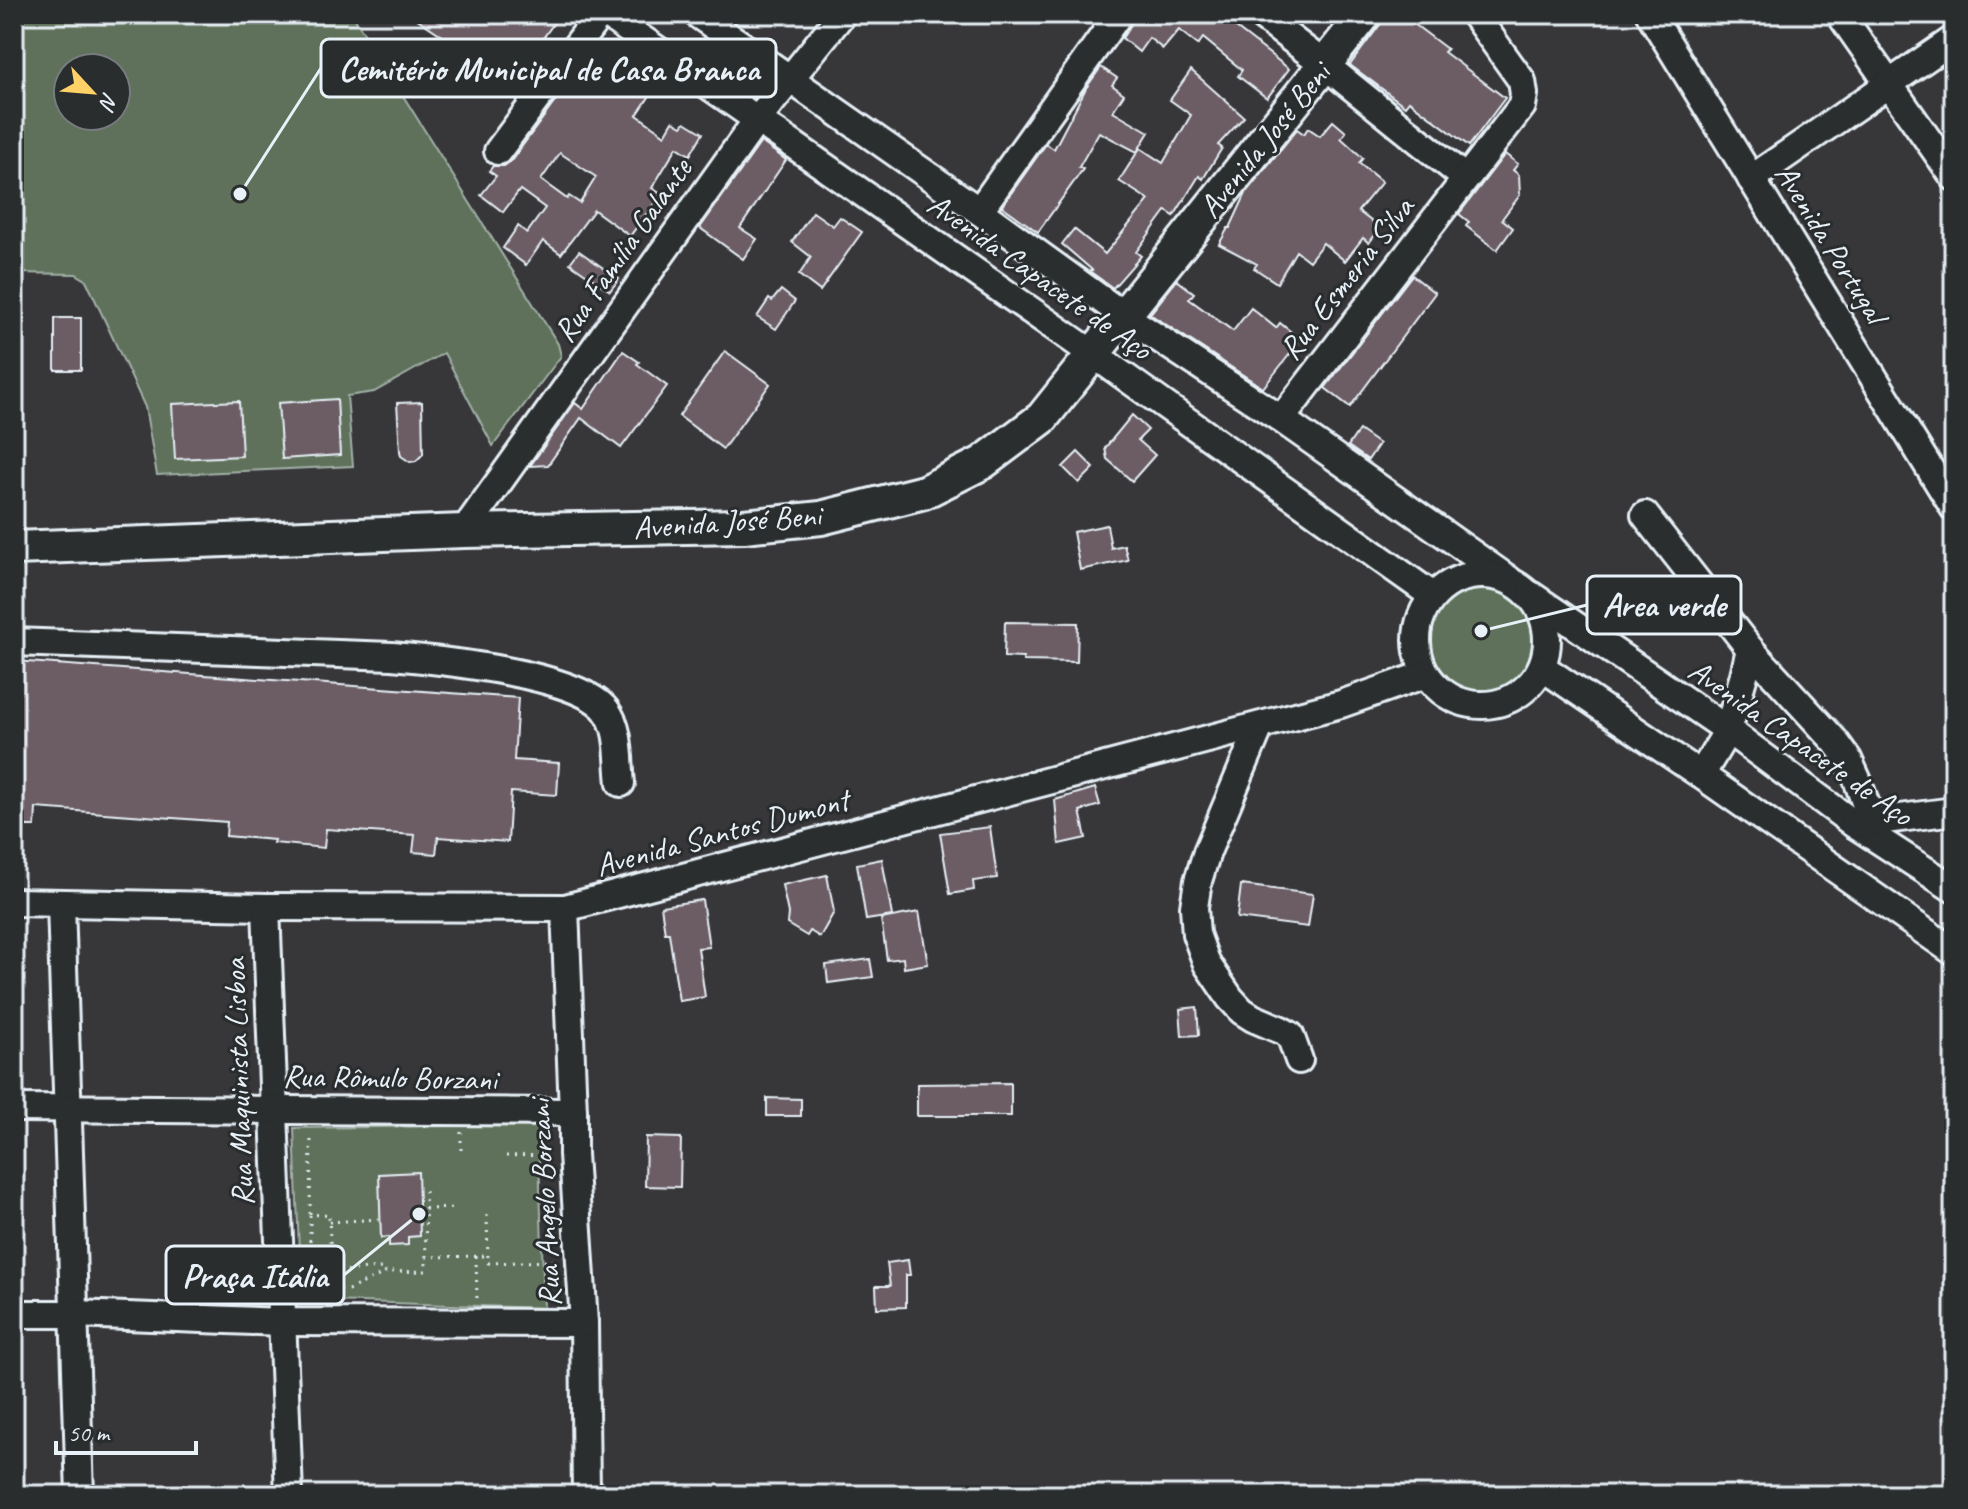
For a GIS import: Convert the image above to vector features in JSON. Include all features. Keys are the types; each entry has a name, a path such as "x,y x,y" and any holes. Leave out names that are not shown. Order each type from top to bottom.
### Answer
{"main road":[{"name":"Avenida José Beni","path":"14,548 464,531 744,526 821,518 924,492 982,463 1042,418 1365,14"}],"street":[{"name":"Avenida Capacete de Aço","path":"603,14 1093,354 1433,596"},
{"path":"498,151 603,14"},
{"name":"Avenida Capacete de Aço","path":"697,14 1123,315 1281,419 1508,579"},
{"name":"Rua Família Galante","path":"464,531 757,120 842,14"},
{"path":"979,211 1119,14"},
{"path":"1259,14 1465,178"},
{"name":"Rua Esmeria Silva","path":"1281,419 1522,106 1522,81 1474,14"},
{"name":"Avenida Portugal","path":"1650,14 1952,500"},
{"path":"1840,14 1954,177"},
{"path":"1751,179 1954,39"},
{"path":"1645,515 1750,649 1848,759 1857,779 1863,823 1954,811"},
{"path":"1488,574 1508,579 1531,595 1542,611 1547,629 1547,649 1542,667 1531,683 1515,696 1496,704 1476,705 1456,700 1439,689 1426,674 1418,655 1417,634 1422,614 1433,596 1449,583 1468,575 1488,574"},
{"name":"Avenida Capacete de Aço","path":"1531,595 1954,889"},
{"path":"14,642 392,656 563,684 586,695 605,710 615,729 621,783"},
{"path":"1701,775 1728,730 1750,649"},
{"path":"1542,667 1954,952"},
{"name":"Avenida Santos Dumont","path":"14,902 565,908 1341,704 1426,674"},
{"path":"1260,726 1207,852 1198,881 1194,907 1196,934 1207,964 1230,998 1253,1018 1290,1035 1299,1060"},
{"path":"61,903 80,1495"},
{"name":"Rua Maquinista Lisboa","path":"266,907 289,1495"},
{"name":"Rua Angelo Borzani","path":"565,908 573,1154 584,1323 586,1495"},
{"name":"Rua Rômulo Borzani","path":"14,1108 573,1112"},
{"path":"14,1314 281,1322 584,1323"}],"path":[{"path":"311,1110 310,1283 332,1282"},
{"path":"506,1156 573,1154"},
{"path":"310,1215 329,1214 332,1289 348,1290 387,1272 426,1271 425,1191"},
{"path":"425,1209 455,1208"},
{"path":"487,1215 488,1263 581,1260"},
{"path":"329,1222 381,1219"},
{"path":"476,1256 477,1323"},
{"path":"426,1257 488,1256"},
{"path":"331,1272 381,1268 387,1272"}],"green space":[{"path":"14,14 352,14 558,344 561,356 493,446 444,353 374,392 347,396 353,466 157,475 145,407 86,280 76,274 14,273"},
{"path":"1481,581 1503,586 1522,598 1534,617 1539,639 1534,661 1522,680 1503,692 1481,697 1459,692 1440,680 1428,661 1423,639 1428,617 1440,598 1459,586"},
{"path":"538,1125 544,1308 301,1300 294,1128"}],"building":[{"path":"410,14 548,14 556,20 510,84"},
{"path":"1135,14 1218,14 1289,69 1267,98 1238,76 1242,70 1203,38 1198,45 1179,30 1163,49 1149,38 1139,52 1122,38"},
{"path":"1388,14 1401,14 1447,49 1444,52 1505,98 1469,146 1409,101 1405,106 1350,65"},
{"path":"594,49 602,55 599,60 649,97 637,115 665,135 673,121 682,126 685,122 703,133 690,155 677,147 652,188 661,194 630,236 594,210 561,254 543,241 526,265 503,248 518,226 527,233 545,208 520,190 503,212 481,195 496,176 489,171 493,166 504,166 511,161","holes":["560,153 596,177 580,203 569,196 567,199 541,180"]},
{"path":"1101,67 1117,78 1112,85 1124,94 1113,111 1149,132 1137,152 1099,132 1079,167 1083,169 1038,232 1002,206 1046,144 1054,149 1086,88"},
{"path":"1191,70 1244,117 1218,145 1222,148 1203,179 1199,176 1174,216 1166,211 1136,252 1141,256 1113,288 1062,244 1074,229 1105,254 1149,200 1119,181 1140,148 1163,163 1191,115 1170,100"},
{"path":"1333,121 1346,132 1341,138 1363,158 1359,163 1382,182 1358,211 1380,228 1369,243 1363,238 1345,261 1323,243 1309,261 1296,251 1277,283 1254,268 1257,264 1219,244 1247,191 1297,129 1304,134 1308,128 1320,136"},
{"path":"761,142 786,160 740,228 757,239 743,259 700,228"},
{"path":"1505,154 1518,164 1513,170 1519,175 1520,195 1502,219 1513,228 1497,250 1466,226 1469,222 1459,214"},
{"path":"813,212 833,226 840,217 862,232 820,291 799,275 811,257 792,242"},
{"path":"579,251 619,279 610,291 570,263"},
{"path":"1412,275 1435,293 1350,407 1325,388"},
{"path":"1177,280 1194,293 1189,299 1233,331 1251,308 1276,328 1280,323 1301,340 1263,388 1150,314"},
{"path":"781,290 795,301 776,329 757,317 769,299 772,301"},
{"path":"55,318 81,318 81,370 55,370"},
{"path":"623,351 667,386 621,448 581,418 548,465 530,466 575,403 583,409"},
{"path":"725,351 770,384 723,449 679,416"},
{"path":"337,399 340,455 282,459 278,403"},
{"path":"239,401 242,456 175,459 172,404"},
{"path":"422,402 423,454 410,462 401,456 397,403"},
{"path":"1132,415 1148,430 1138,440 1155,455 1132,481 1107,459 1105,448"},
{"path":"1359,430 1379,444 1368,460 1348,446"},
{"path":"1078,452 1094,468 1079,483 1063,467"},
{"path":"1107,525 1111,548 1124,545 1128,560 1080,570 1073,532"},
{"path":"1005,622 1078,623 1077,662 1023,661 1023,658 1004,657"},
{"path":"14,661 518,698 514,760 559,763 557,795 511,792 508,842 438,837 436,854 413,852 415,835 326,829 324,848 226,836 227,822 36,808 35,826 20,826 21,807 14,806"},
{"path":"1095,788 1100,805 1080,811 1086,838 1059,844 1055,800"},
{"path":"990,827 997,878 973,881 974,890 950,894 940,833"},
{"path":"882,859 892,916 866,920 857,864"},
{"path":"827,875 834,912 820,937 810,931 807,936 787,924 782,885"},
{"path":"1241,885 1313,894 1308,927 1237,918"},
{"path":"702,900 709,947 698,948 705,997 679,1001 669,933 665,933 661,906"},
{"path":"919,912 928,964 904,968 903,958 887,960 881,919"},
{"path":"870,959 873,977 828,983 826,965"},
{"path":"1197,1007 1199,1035 1182,1036 1180,1009"},
{"path":"1011,1083 1011,1116 917,1116 917,1084"},
{"path":"767,1098 801,1099 801,1116 767,1116"},
{"path":"646,1137 681,1138 680,1187 645,1186"},
{"path":"418,1172 420,1236 408,1237 408,1245 389,1246 389,1237 381,1238 379,1174"},
{"path":"908,1260 910,1275 906,1275 906,1307 877,1308 876,1286 890,1286 887,1263"}],"place":[{"name":"Cemitério Municipal de Casa Branca","path":"240,194"},
{"name":"Area verde","path":"1481,631"},
{"name":"Praça Itália","path":"419,1214"}]}
